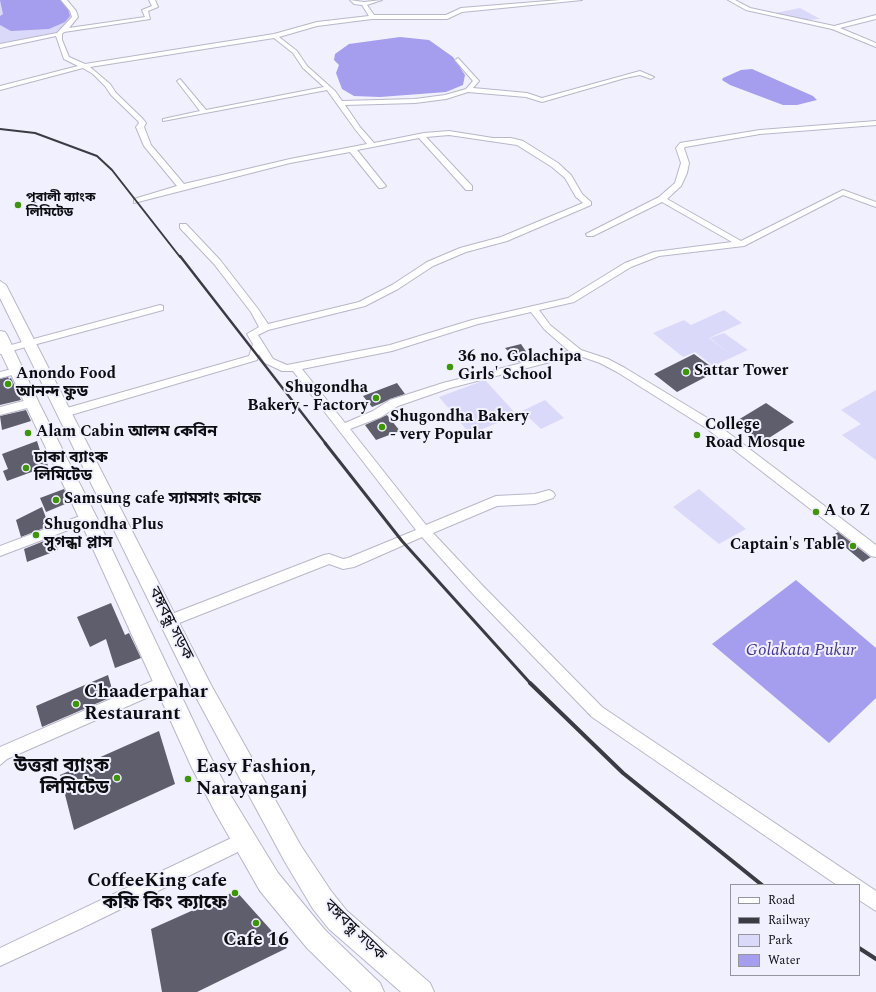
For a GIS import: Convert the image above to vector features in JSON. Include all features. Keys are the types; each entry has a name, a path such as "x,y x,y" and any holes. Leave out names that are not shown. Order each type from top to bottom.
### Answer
{"main road":[{"name":"বঙ্গবন্ধু সড়ক","path":"0,285 204,692 260,797 322,900 338,920 421,992"},
{"name":"বঙ্গবন্ধু সড়ক","path":"2,345 8,373 31,403 88,518 200,760 244,840 269,882 289,908 341,965 371,992"}],"street":[{"path":"64,0 74,11 75,17 60,32 59,40 66,58 84,66 108,85 113,94 141,120 142,123 140,128 148,146 182,187"},
{"path":"0,46 60,32 148,18 145,10 155,7 152,0"},
{"path":"353,0 356,3 364,4 380,0"},
{"path":"481,0 490,9"},
{"path":"0,88 84,66 275,36 317,24 372,17 447,17 452,13 461,10 490,9 579,0"},
{"path":"731,0 748,9 834,28 876,45"},
{"path":"364,4 372,17"},
{"path":"834,28 876,17"},
{"path":"275,36 296,52 305,66 329,88 342,103 357,128 372,145"},
{"path":"458,60 476,81 468,90"},
{"path":"342,103 415,101 446,97 468,90 527,95 542,100 624,76 640,73 651,77"},
{"path":"180,81 204,112"},
{"path":"165,120 329,88"},
{"path":"590,234 662,199 678,184 683,173 685,162 680,148 683,145 760,132 876,123"},
{"path":"137,201 182,187 290,161 421,136 448,134 494,140 511,140 520,143 555,165 568,177 579,195 587,202 587,205 534,224 504,239 463,250 430,264 395,287 362,304 265,328 252,334 269,361 286,369 392,348 475,322 571,300 628,265 657,254 741,244 842,192 876,205"},
{"path":"421,136 470,188"},
{"path":"352,149 382,186"},
{"path":"662,199 741,244"},
{"path":"183,226 217,262 255,311 265,328"},
{"path":"2,345 29,343 160,308"},
{"path":"533,308 538,317 547,327 577,352 610,364 643,382 710,425 876,552"},
{"path":"64,413 253,358 258,344"},
{"path":"342,428 377,414 394,403 447,385 577,352"},
{"path":"295,367 424,531 482,594 597,712 851,884"},
{"path":"0,411 31,403"},
{"path":"169,621 329,558 343,564 349,563 496,501 535,499 548,495"},
{"path":"0,551 88,518"},
{"path":"0,757 2,754 164,683"},
{"path":"0,957 76,922 244,840"},
{"path":"860,891 876,902"}],"green space":[{"path":"0,0 63,0 69,7 72,16 59,32 0,45"},
{"path":"800,8 820,19 807,20 775,13"},
{"path":"724,310 742,323 709,338 730,354 710,338 724,333 748,350 713,366 695,352 683,357 653,333 684,320 691,325"},
{"path":"485,380 517,415 470,434 439,397"},
{"path":"876,390 876,460 842,435 861,424 841,410"},
{"path":"545,400 564,418 541,429 522,411"},
{"path":"699,489 746,529 719,544 673,507"}],"water":[{"path":"0,0 61,0 68,9 70,16 65,22 49,29 11,31 0,25 0,16 3,14"},
{"path":"400,37 429,40 453,57 465,75 463,85 446,92 380,97 354,96 342,89 336,73 339,65 334,60 335,54 349,44"},
{"path":"752,69 813,96 817,100 797,105 783,105 730,85 722,80 723,78 741,70"},
{"name":"Golakata Pukur","path":"796,580 876,648 876,698 829,743 712,644"}],"building":[{"path":"521,344 531,359 519,362 505,348"},
{"name":"Sattar Tower","path":"694,354 717,371 677,392 654,374"},
{"path":"8,377 9,379 11,378 21,400 0,405 0,379"},
{"path":"397,383 405,394 372,407 363,396"},
{"path":"766,403 794,422 761,443 733,423"},
{"path":"26,410 31,421 2,430 0,416"},
{"name":"Shugondha Bakery - very Popular","path":"387,415 400,431 376,440 365,425"},
{"path":"37,441 42,457 45,456 48,466 7,481 3,471 8,469 2,454"},
{"name":"Samsung cafe স্যামসাং কাফে","path":"64,489 70,502 46,512 40,498"},
{"path":"42,507 49,526 21,537 16,520"},
{"name":"Captain's Table","path":"838,532 871,557 863,562 832,536"},
{"path":"54,537 58,550 27,562 24,549"},
{"path":"111,603 125,635 129,633 141,658 115,668 106,639 90,647 77,617"},
{"name":"Chaaderpahar Restaurant","path":"108,675 114,696 42,727 36,706"},
{"name":"উত্তরা ব্যাংক লিমিটেড","path":"159,731 175,784 74,830 60,775"},
{"path":"236,891 287,948 197,992 162,992 151,929"}],"railway":[{"path":"0,129 35,133 97,156 112,170 180,257"},
{"path":"180,256 326,444"},
{"path":"325,443 402,541 531,684"},
{"path":"531,684 623,773 761,884"},
{"path":"860,949 876,959"}],"place":[{"name":"পূবালী ব্যাংক লিমিটেড","path":"18,205"},
{"name":"36 no. Golachipa Girls' School","path":"450,367"},
{"name":"Sattar Tower","path":"686,372"},
{"name":"Anondo Food আনন্দ ফুড","path":"8,384"},
{"name":"Shugondha Bakery - Factory","path":"376,398"},
{"name":"Shugondha Bakery - very Popular","path":"382,427"},
{"name":"Alam Cabin আলম কেবিন","path":"28,433"},
{"name":"College Road Mosque","path":"697,435"},
{"name":"ঢাকা ব্যাংক লিমিটেড","path":"26,468"},
{"name":"Samsung cafe স্যামসাং কাফে","path":"56,500"},
{"name":"A to Z","path":"816,512"},
{"name":"Shugondha Plus সুগন্ধা প্লাস","path":"36,535"},
{"name":"Captain's Table","path":"853,546"},
{"name":"Chaaderpahar Restaurant","path":"76,704"},
{"name":"উত্তরা ব্যাংক লিমিটেড","path":"117,778"},
{"name":"Easy Fashion, Narayanganj","path":"188,779"},
{"name":"CoffeeKing cafe কফি কিং ক্যাফে","path":"235,893"},
{"name":"Cafe 16","path":"256,923"}]}
